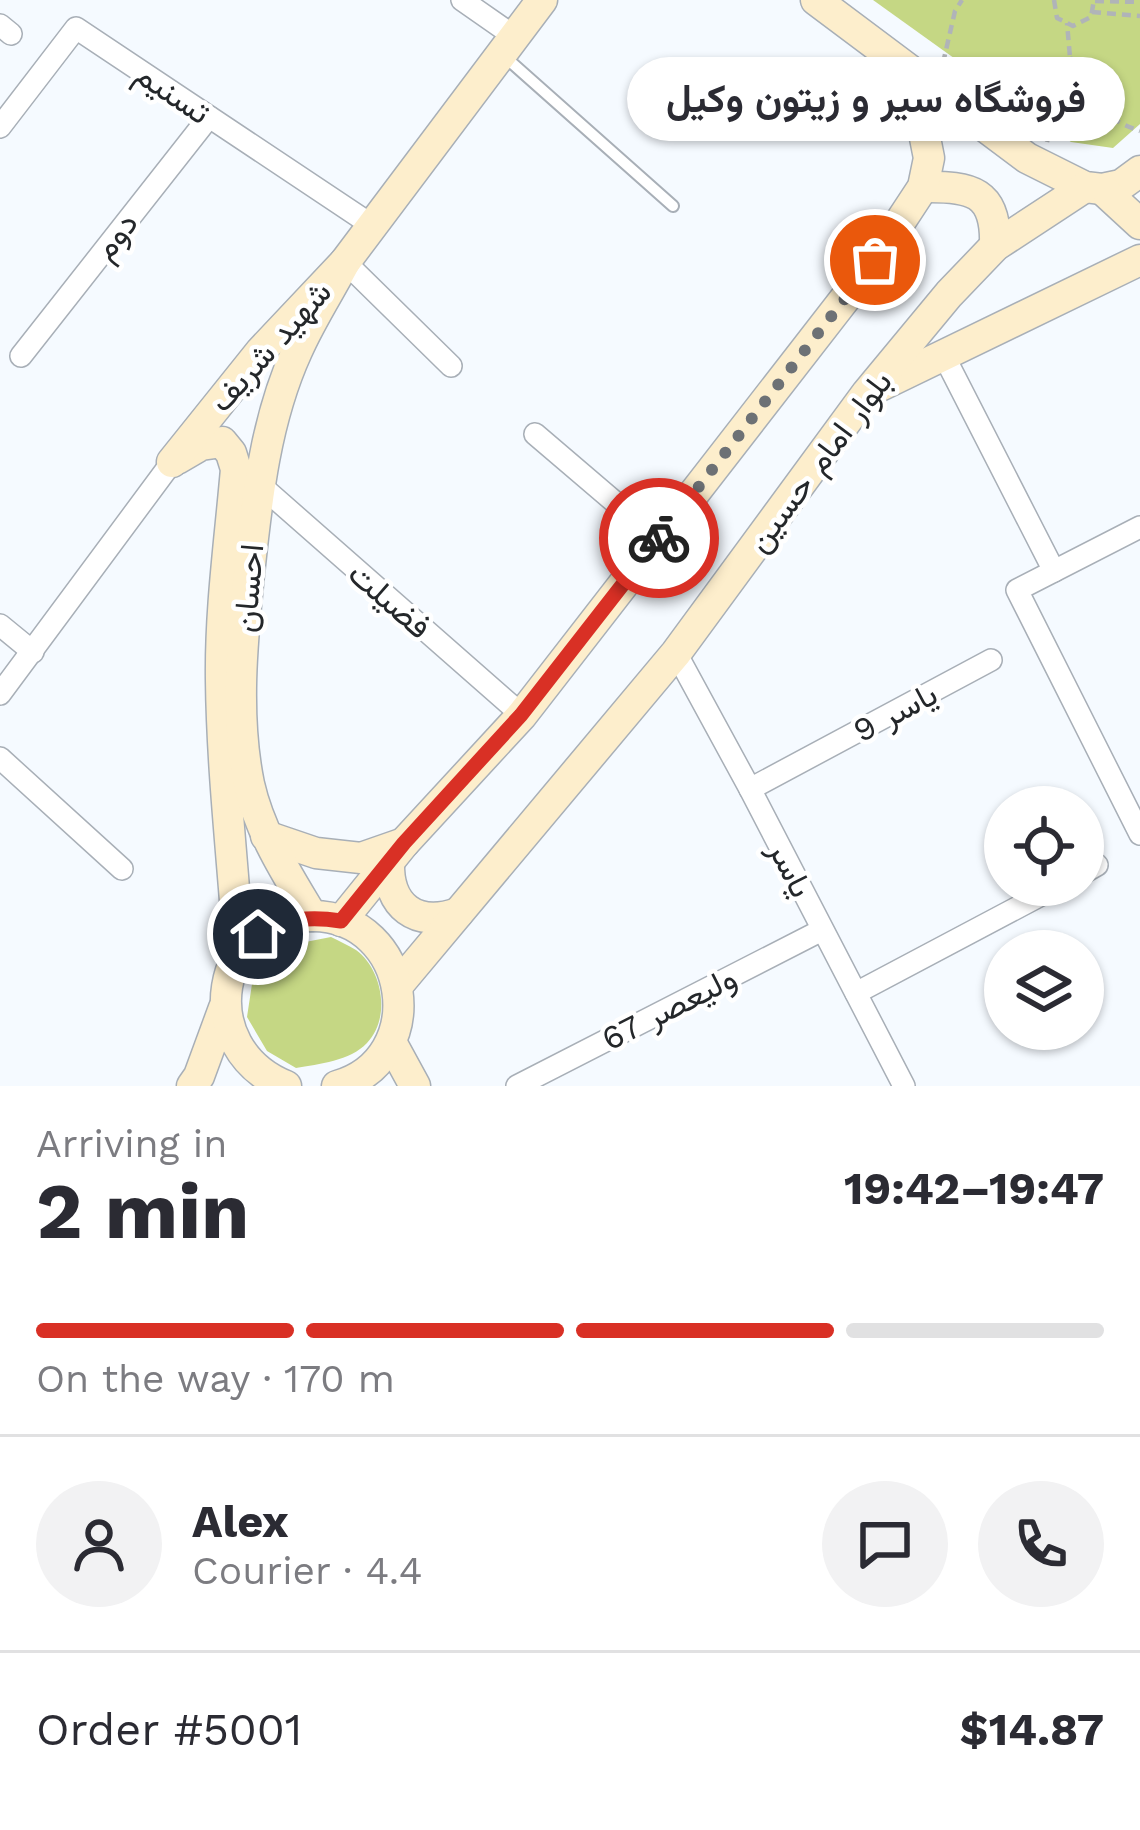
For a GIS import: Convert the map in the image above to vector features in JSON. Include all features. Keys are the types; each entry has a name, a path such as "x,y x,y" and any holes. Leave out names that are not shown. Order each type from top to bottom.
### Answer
{"main road":[{"name":"شهید شریف","path":"172,462 261,351 345,262 542,0"},
{"path":"816,0 1027,158 1093,188 1140,224"},
{"path":"326,918 396,853 521,715 875,260 923,188 929,158 924,81"},
{"name":"بلوار امام حسین","path":"398,986 676,653 868,393 949,294 995,246 1093,188 1121,185 1140,171"},
{"path":"923,188 957,188 984,200 996,223 995,246"},
{"path":"868,393 1140,260"},
{"name":"احسان","path":"326,918 266,836 249,784 243,629 259,484 272,425 296,352 345,262"},
{"path":"225,394 249,387 263,395 272,425"},
{"name":"احسان","path":"224,1008 227,980 239,954 222,730 221,628 236,469 216,424 225,394"},
{"path":"172,462 201,446 222,442"},
{"path":"266,836 316,853 361,858 396,853"},
{"path":"396,853 388,880 407,910 423,918 458,914"},
{"path":"239,954 258,934 283,921 326,918 367,935 386,957 398,986 399,1013 391,1042 374,1066 337,1086"},
{"path":"224,1008 230,1035 245,1059 270,1083"},
{"path":"192,1086 200,1076 224,1008"},
{"path":"391,1042 416,1086"}],"street":[{"path":"462,0 508,45"},
{"name":"تسنیم","path":"0,127 76,28 373,226"},
{"name":"دوم","path":"21,356 209,117"},
{"path":"345,262 452,366"},
{"path":"943,355 1054,571"},
{"path":"535,434 658,538"},
{"name":"شهید شریف","path":"0,694 172,462"},
{"name":"فضیلت","path":"259,484 521,715"},
{"path":"1140,527 1017,590 1140,834"},
{"path":"0,625 33,652"},
{"name":"یاسر","path":"676,653 904,1086"},
{"name":"یاسر 9","path":"750,789 991,661"},
{"path":"0,758 122,869"},
{"path":"856,993 1020,906"},
{"name":"ولیعصر 67","path":"517,1086 822,930"}],"lane":[{"path":"508,45 673,206"}],"path":[{"path":"924,81 962,0"},
{"path":"1043,0 1053,1 1057,18 1073,26 1091,17 1094,0 1140,2"},
{"path":"1092,13 1140,16"},
{"path":"1041,165 1070,57 1067,23"},
{"path":"1070,57 1093,104 1140,131"}],"green space":[{"path":"873,0 1140,0 1140,124 1113,148 1071,142"},
{"path":"331,937 356,950 372,969 381,995 379,1021 367,1043 352,1054 296,1068 267,1051 247,1017 252,984 264,962 290,945"}],"way so far":[{"path":"659,538 875,260"}],"place":[{"name":"فروشگاه سیر و زیتون وکیل","path":"875,260"}],"route":[{"path":"258,934 283,921 312,916 341,921 404,843 521,715 659,538"}]}
